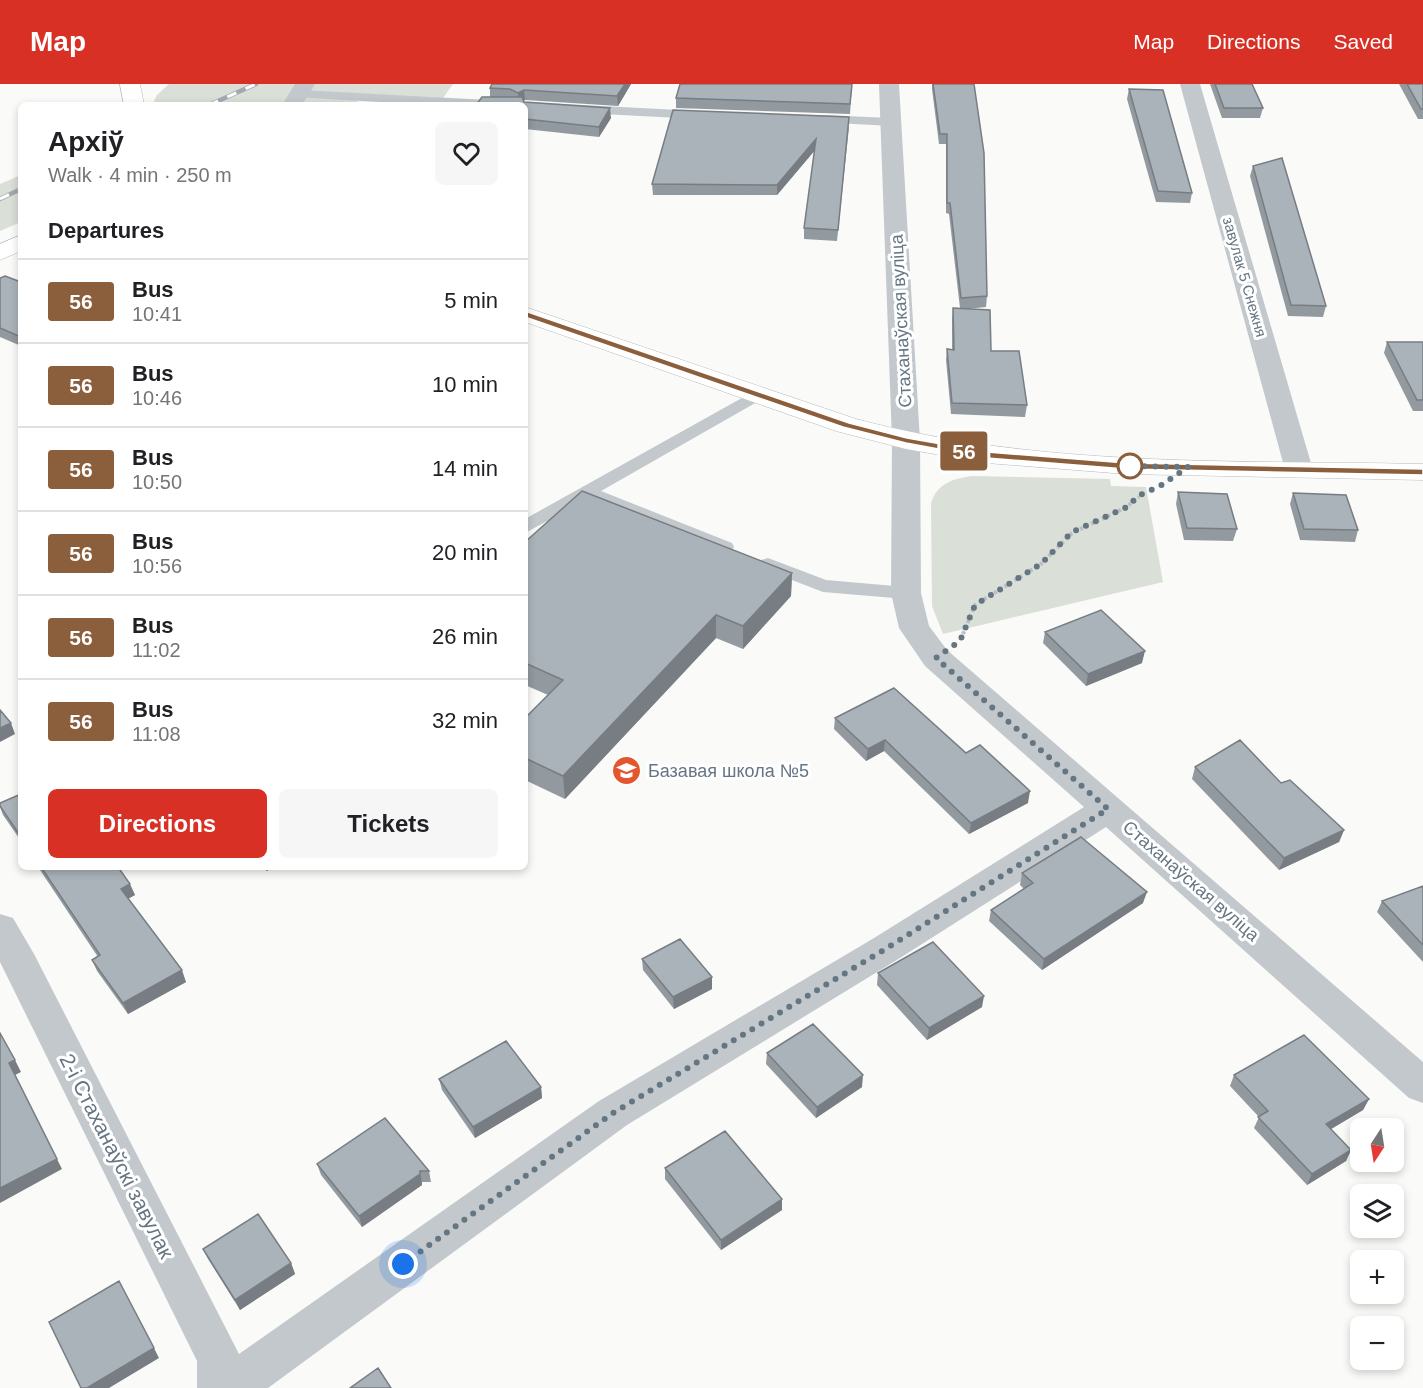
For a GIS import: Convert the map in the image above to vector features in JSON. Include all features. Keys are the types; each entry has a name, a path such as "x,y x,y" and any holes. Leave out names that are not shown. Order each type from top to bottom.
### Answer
{"street":[{"path":"130,84 133,102"},
{"name":"Стаханаўская вуліца","path":"889,84 906,441 906,593 914,628 936,658 1423,1086"},
{"name":"завулак 5 Снежня","path":"1190,84 1299,470"},
{"path":"0,253 18,244"},
{"path":"528,315 846,425 906,441 987,455 1126,466 1423,472"},
{"path":"230,1388 613,1113 887,948 1108,809"},
{"name":"2-і Стаханаўскі завулак","path":"0,928 21,964 219,1359 220,1388"}],"lane":[{"path":"299,94 453,102"},
{"path":"528,106 706,116"},
{"path":"810,119 891,122"},
{"path":"528,525 758,394"},
{"path":"586,492 823,586 906,593"}],"path":[{"path":"936,658 960,641 975,605 1041,564 1072,532 1125,508 1140,495 1160,486 1188,467"}],"shaded area":[{"path":"169,84 453,84 440,102 359,100 356,102 154,102 157,95"},
{"path":"18,176 18,223 0,231 0,184"},
{"path":"972,476 1110,479 1111,486 1146,487 1163,582 943,634 932,606 931,503 942,486"}],"building":[{"path":"492,84 625,84 617,96 524,90 518,93 510,89 490,88"},
{"path":"680,84 852,84 850,104 676,98"},
{"path":"933,84 974,84 984,153 987,296 961,298 950,203 947,203 947,134 940,134"},
{"path":"1215,84 1252,84 1263,108 1224,108"},
{"path":"1407,84 1423,84 1423,109 1421,109"},
{"path":"1129,89 1163,90 1192,193 1158,191"},
{"path":"482,97 522,97 524,102 478,102"},
{"path":"528,102 610,108 599,127 528,119"},
{"path":"673,110 849,117 838,230 804,228 816,139 777,185 652,184"},
{"path":"1282,158 1326,306 1291,305 1253,166"},
{"path":"5,276 18,281 18,336 0,328 0,278"},
{"path":"953,308 990,310 991,351 1019,351 1027,405 952,403 947,349 954,350"},
{"path":"1387,342 1423,342 1423,400 1417,400"},
{"path":"582,491 792,573 743,626 716,615 563,776 528,759 528,715 563,680 528,664 528,539"},
{"path":"1178,492 1227,494 1237,529 1187,528"},
{"path":"1293,493 1346,495 1358,530 1304,529"},
{"path":"1101,610 1145,651 1088,674 1045,632"},
{"path":"894,688 966,753 980,745 1030,791 971,823 885,740 868,749 835,718"},
{"path":"0,710 11,723 0,728"},
{"path":"1240,740 1281,783 1290,780 1344,830 1284,858 1195,767"},
{"path":"18,795 18,833 0,806 0,803"},
{"path":"1081,837 1147,892 1044,959 991,910 1033,883 1022,873"},
{"path":"43,870 120,870 130,884 121,889 182,970 123,1003 92,960 100,955"},
{"path":"1423,886 1423,945 1382,901"},
{"path":"680,939 712,977 673,997 642,959"},
{"path":"933,942 984,996 929,1028 878,973"},
{"path":"813,1024 863,1075 817,1107 767,1053"},
{"path":"0,1033 15,1060 9,1063 57,1159 0,1188"},
{"path":"1304,1035 1369,1099 1326,1124 1350,1151 1312,1174 1258,1117 1268,1111 1234,1075"},
{"path":"506,1041 541,1087 473,1127 439,1079"},
{"path":"385,1118 429,1171 420,1171 420,1174 359,1216 317,1164"},
{"path":"725,1131 782,1199 721,1240 665,1168"},
{"path":"258,1214 291,1263 235,1300 203,1249"},
{"path":"119,1281 154,1348 87,1388 81,1388 49,1322"},
{"path":"378,1368 391,1388 350,1388"}],"railway":[{"path":"216,102 256,84"},
{"path":"0,199 18,190"}],"bus line":[{"name":"56","path":"528,315 846,425 906,441 987,455 1126,466 1423,472"}],"place":[{"name":"Базавая школа №5","path":"627,771"}],"route":[{"path":"403,1264 613,1113 887,948 1108,809 936,658 960,641 975,605 1041,564 1072,532 1125,508 1140,495 1160,486 1188,467 1126,466 1130,466"}]}
